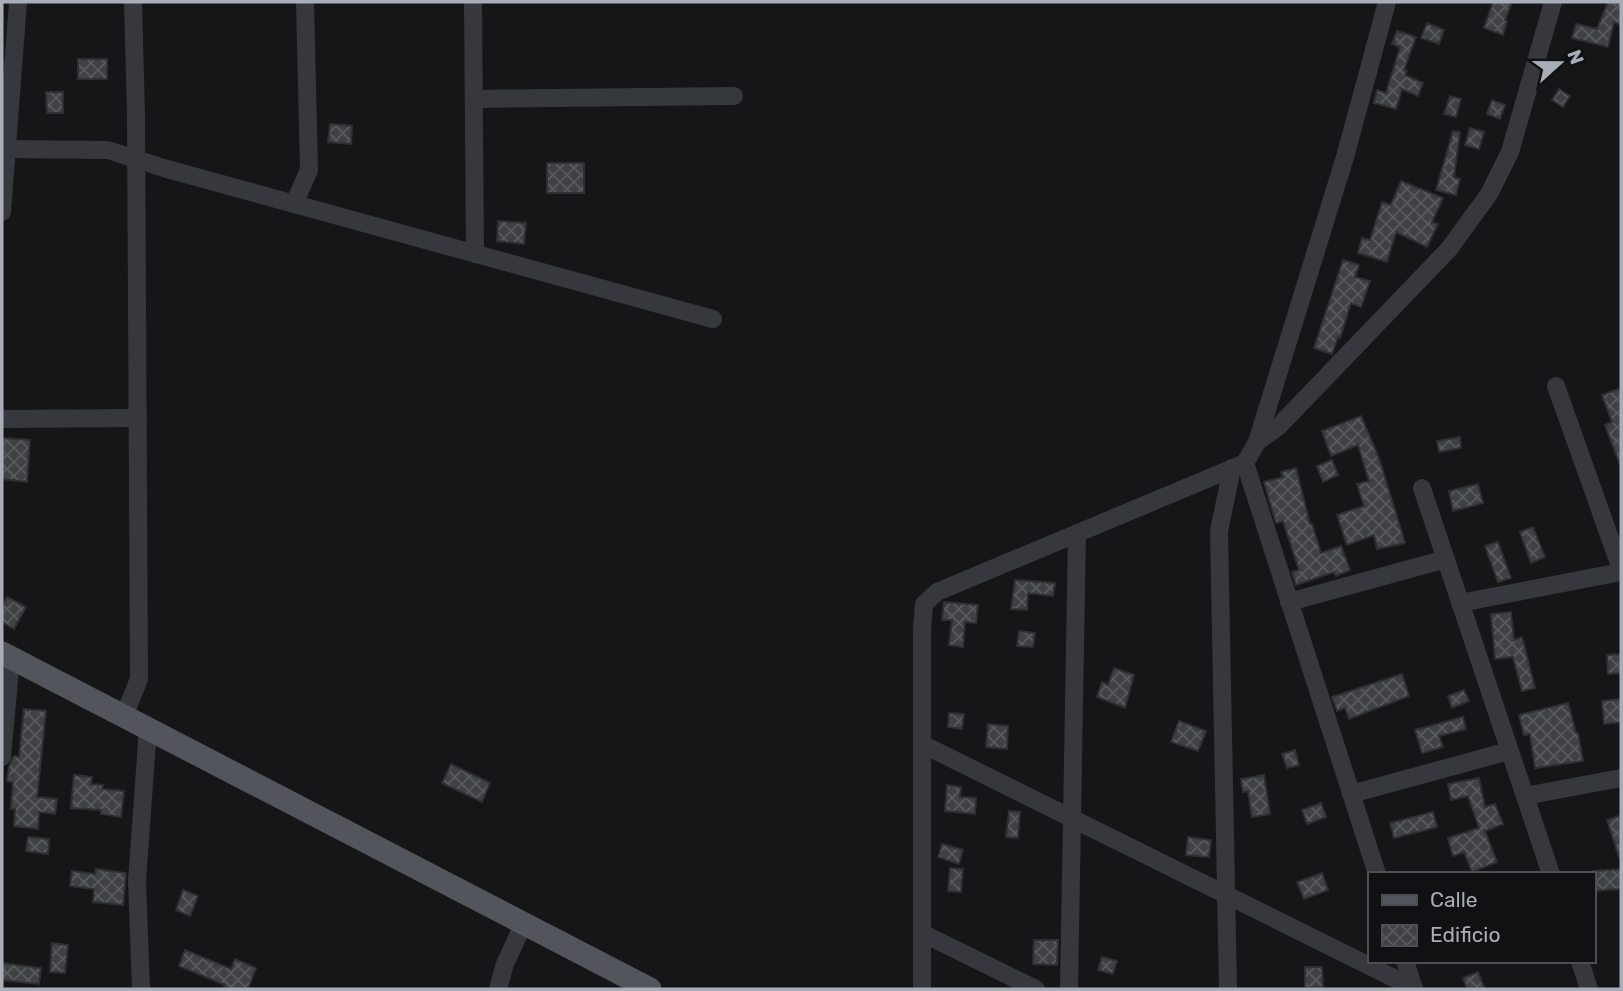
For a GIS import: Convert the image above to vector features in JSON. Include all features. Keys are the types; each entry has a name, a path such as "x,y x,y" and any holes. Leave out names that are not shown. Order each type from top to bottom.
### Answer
{"main road":[{"path":"6,656 650,989"}],"street":[{"path":"2,212 7,149 9,41 18,2"},
{"path":"124,716 139,679 137,159 133,2"},
{"path":"293,204 309,170 305,2"},
{"path":"473,2 475,254"},
{"path":"1257,442 1345,157 1387,2"},
{"path":"1228,989 1219,531 1238,466 1257,442 1279,426 1449,250 1489,194 1510,152 1553,2"},
{"path":"474,99 734,96"},
{"path":"7,149 108,150 293,204 713,319"},
{"path":"1460,603 1621,571 1556,386"},
{"path":"2,418 138,418"},
{"path":"922,989 924,604 937,592 1238,466"},
{"path":"1238,466 1289,602 1376,872"},
{"path":"1422,488 1549,872"},
{"path":"1069,989 1076,533"},
{"path":"1289,602 1446,559"},
{"path":"2,757 6,656"},
{"path":"141,989 136,881 148,728"},
{"path":"922,744 1414,989"},
{"path":"1351,794 1509,751"},
{"path":"1525,796 1621,778"},
{"path":"498,989 505,964 524,923"},
{"path":"922,933 1036,989"},
{"path":"1406,963 1414,989"},
{"path":"1581,963 1589,989"}],"building":[{"path":"1493,2 1512,2 1503,35 1484,28"},
{"path":"1608,2 1621,2 1621,25 1614,22 1608,47 1572,38 1576,24 1597,29"},
{"path":"1427,23 1444,30 1439,44 1421,38"},
{"path":"1397,31 1416,37 1404,70 1407,71 1405,75 1423,83 1418,96 1402,89 1396,109 1374,103 1377,90 1386,93 1400,47 1392,44"},
{"path":"78,59 107,59 107,79 78,79"},
{"path":"1559,89 1570,96 1563,107 1552,100"},
{"path":"46,92 63,92 63,113 47,113"},
{"path":"1450,96 1461,99 1456,117 1444,114"},
{"path":"1492,100 1505,105 1500,119 1487,114"},
{"path":"330,124 352,126 351,144 328,142"},
{"path":"1470,128 1484,132 1479,149 1465,145"},
{"path":"1453,131 1460,132 1454,177 1460,179 1456,195 1436,190"},
{"path":"547,163 584,163 584,193 547,193"},
{"path":"1401,181 1443,198 1432,222 1438,224 1427,247 1396,232 1387,262 1358,253 1362,238 1370,240 1382,202 1391,205"},
{"path":"498,221 526,223 524,244 497,241"},
{"path":"1343,260 1359,265 1355,277 1370,281 1361,307 1351,303 1332,354 1314,348"},
{"path":"1621,388 1620,465 1605,425 1612,422 1602,395"},
{"path":"1361,416 1379,458 1405,543 1377,549 1374,535 1347,545 1337,515 1364,506 1357,484 1369,481 1358,445 1331,456 1322,431"},
{"path":"1460,437 1461,448 1439,452 1437,441"},
{"path":"2,438 30,440 27,482 2,479"},
{"path":"1332,460 1338,475 1323,482 1317,466"},
{"path":"1296,468 1310,524 1321,553 1341,546 1350,570 1336,576 1334,572 1296,585 1292,572 1299,570 1283,521 1276,523 1264,482 1283,477 1281,472"},
{"path":"1478,484 1483,503 1453,511 1449,491"},
{"path":"1533,527 1545,557 1531,563 1520,532"},
{"path":"1498,542 1511,578 1498,582 1485,546"},
{"path":"1015,580 1055,583 1053,596 1028,593 1027,610 1011,609"},
{"path":"7,597 26,607 14,629 2,622 2,607"},
{"path":"944,602 978,605 976,623 965,622 963,647 949,645 952,620 942,620"},
{"path":"1511,612 1514,640 1522,637 1535,688 1522,691 1513,657 1495,659 1491,614"},
{"path":"1019,631 1035,633 1033,647 1017,646"},
{"path":"1621,654 1621,673 1608,674 1607,655"},
{"path":"1114,668 1134,675 1125,708 1097,697 1102,682 1108,685"},
{"path":"1402,674 1409,696 1349,719 1345,708 1337,711 1332,697"},
{"path":"1464,690 1469,701 1452,708 1448,696"},
{"path":"1621,699 1621,722 1604,724 1602,701"},
{"path":"1568,703 1578,733 1583,761 1535,768 1530,734 1524,735 1519,715"},
{"path":"24,709 46,711 37,797 57,799 55,814 39,812 38,829 14,826 15,809 11,809 13,782 7,781 9,766 14,756 19,757"},
{"path":"949,713 964,714 962,729 948,727"},
{"path":"1463,717 1466,729 1439,736 1443,747 1422,753 1415,730"},
{"path":"1179,721 1206,731 1198,751 1171,742"},
{"path":"988,724 1008,726 1007,749 986,747"},
{"path":"1295,750 1299,765 1287,768 1282,754"},
{"path":"451,764 490,783 482,802 442,783"},
{"path":"74,775 92,777 91,784 103,785 102,789 124,791 121,817 101,814 101,810 71,808"},
{"path":"1264,775 1270,814 1252,817 1248,791 1243,792 1241,779"},
{"path":"1479,778 1485,807 1495,804 1503,824 1485,831 1497,862 1472,872 1464,852 1453,856 1448,838 1479,828 1468,796 1451,800 1448,784"},
{"path":"947,785 961,787 960,797 976,798 975,814 945,811"},
{"path":"1321,803 1326,817 1307,824 1302,810"},
{"path":"1009,811 1020,812 1018,838 1006,837"},
{"path":"1433,812 1437,827 1394,838 1390,823"},
{"path":"1619,816 1621,856 1619,857 1607,820"},
{"path":"28,837 49,839 48,854 26,851"},
{"path":"1188,837 1211,840 1209,857 1186,855"},
{"path":"942,844 963,850 959,864 938,857"},
{"path":"950,868 963,869 961,892 948,891"},
{"path":"96,869 126,873 123,905 93,902 94,889 70,886 72,871 95,874"},
{"path":"1621,869 1621,889 1595,891 1593,871"},
{"path":"1322,873 1328,890 1304,899 1297,882"},
{"path":"183,890 198,896 190,916 176,910"},
{"path":"1034,940 1058,940 1057,965 1033,964"},
{"path":"52,943 68,945 65,973 50,972"},
{"path":"185,950 231,969 235,959 256,968 248,989 223,989 225,985 179,966"},
{"path":"1102,957 1117,961 1113,974 1098,970"},
{"path":"2,963 41,968 39,984 2,980"},
{"path":"1305,967 1322,967 1323,987 1305,988"},
{"path":"1478,972 1485,989 1467,989 1463,978"}]}
